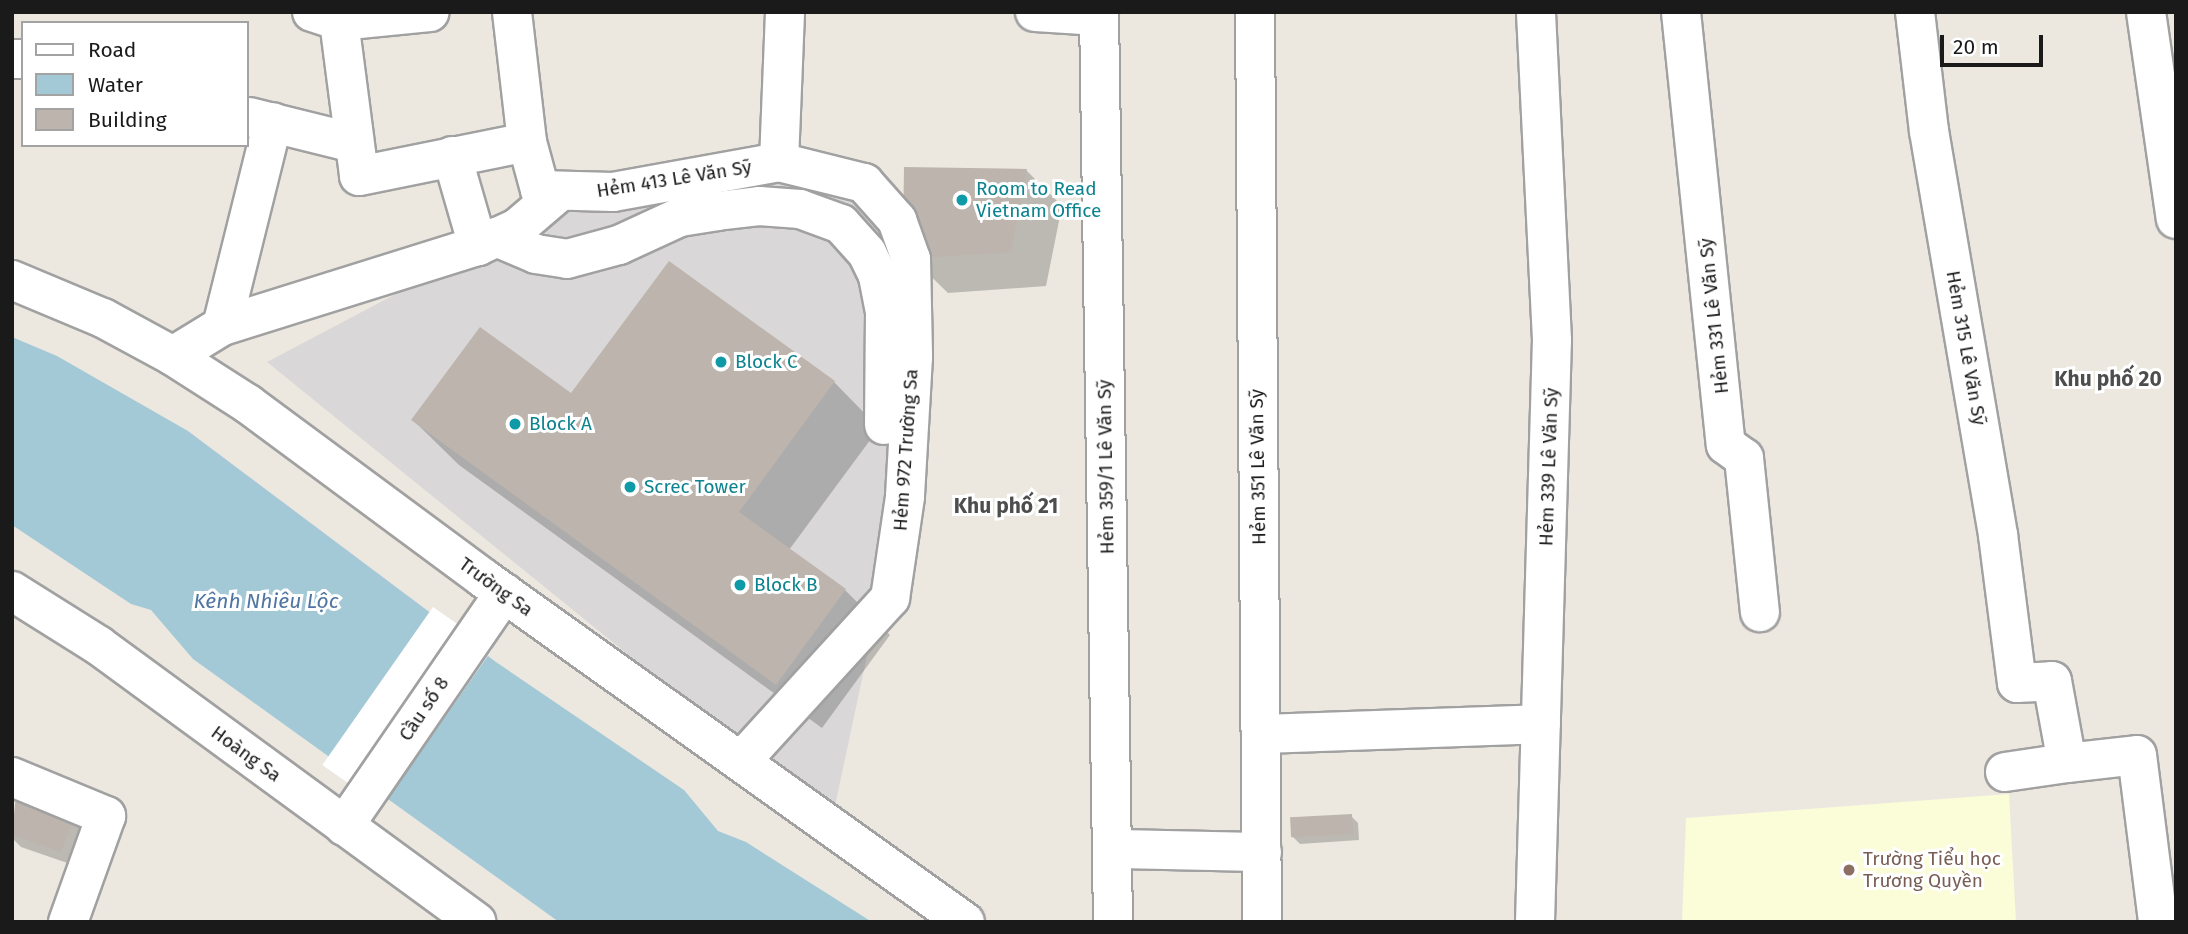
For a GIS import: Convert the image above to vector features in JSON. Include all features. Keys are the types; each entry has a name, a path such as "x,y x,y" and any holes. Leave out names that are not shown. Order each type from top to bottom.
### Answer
{"street":[{"path":"356,159 326,17 430,12"},
{"path":"512,12 527,142 540,190 558,192"},
{"path":"779,162 785,12"},
{"path":"1035,12 1099,14"},
{"name":"Hẻm 351 Lê Văn Sỹ","path":"1255,12 1262,922"},
{"name":"Hẻm 339 Lê Văn Sỹ","path":"1535,922 1552,340 1536,12"},
{"name":"Hẻm 331 Lê Văn Sỹ","path":"1681,12 1726,445 1744,458 1760,612"},
{"name":"Hẻm 315 Lê Văn Sỹ","path":"1915,12 1929,131 1998,535 2017,683 2052,681 2067,763"},
{"path":"2146,12 2176,219"},
{"name":"Hẻm 359/1 Lê Văn Sỹ","path":"1099,14 1115,849 1112,922"},
{"path":"222,326 260,119 356,159 452,156 527,142"},
{"path":"452,156 487,242"},
{"name":"Hẻm 413 Lê Văn Sỹ","path":"558,192 613,192 779,162"},
{"name":"Hẻm 972 Trường Sa","path":"741,761 890,598 898,544 913,357 911,259 897,220 864,183 779,162"},
{"path":"173,356 222,326 487,242 517,228 558,192"},
{"path":"487,242 567,259 619,245 680,217 759,206 800,209 841,224 867,253 880,289 885,313 882,486 898,544"},
{"name":"Trường Sa","path":"12,280 103,318 173,356 248,404 494,586 965,922"},
{"name":"Cầu số 8","path":"344,803 494,586"},
{"name":"Hoàng Sa","path":"14,600 97,645 344,803 430,909 476,922"},
{"path":"1261,734 1541,724"},
{"path":"2005,772 2137,755 2158,922"},
{"path":"12,777 106,816 68,922"},
{"path":"1115,849 1262,852"}],"shaded area":[{"path":"778,167 862,185 892,222 901,496 832,820 267,362 481,249 559,197"},
{"name":"Trường Tiểu học Trương Quyền","path":"2009,794 2016,922 1682,922 1686,818"}],"water":[{"name":"Kênh Nhiêu Lộc","path":"12,337 57,356 188,431 496,662 684,790 718,831 746,842 872,922 559,922 193,659 151,610 131,604 12,525"}],"pier":[{"path":"433,607 493,649 382,807 322,765"}],"building":[{"name":"Room to Read Vietnam Office","path":"904,167 1027,169 1011,252 911,259 903,231"},
{"name":"Screc Tower","path":"669,261 835,381 739,512 846,589 776,685 411,420 480,327 571,393"},
{"path":"16,795 75,815 61,852 12,835"},
{"path":"1352,814 1353,834 1291,837 1290,817"}],"place":[{"name":"Room to Read Vietnam Office","path":"962,200"},
{"name":"Block C","path":"721,362"},
{"name":"Block A","path":"515,424"},
{"name":"Screc Tower","path":"630,487"},
{"name":"Block B","path":"740,585"},
{"name":"Trường Tiểu học Trương Quyền","path":"1849,870"}],"district":[{"name":"Khu phố 20","path":"2108,379"},
{"name":"Khu phố 21","path":"1006,506"}]}
